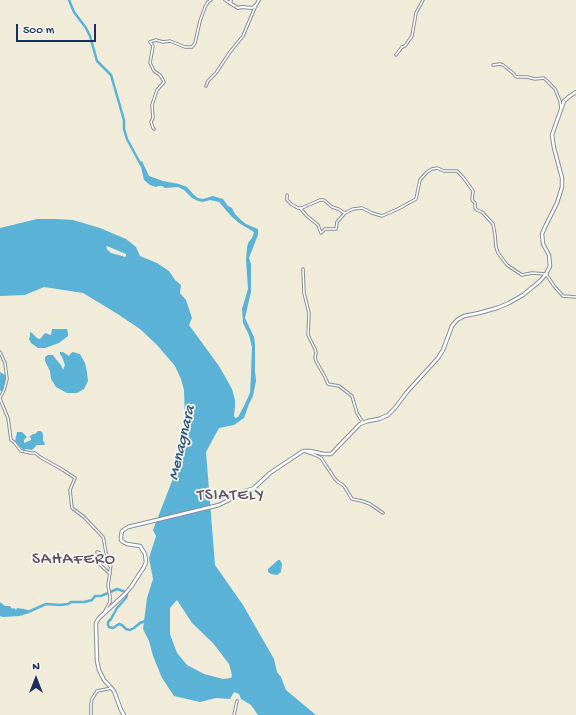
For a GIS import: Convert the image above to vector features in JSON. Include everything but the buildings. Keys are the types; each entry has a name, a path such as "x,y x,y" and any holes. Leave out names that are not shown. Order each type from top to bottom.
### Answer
{"main road":[{"path":"123,713 116,695 112,688 104,680 96,661 96,627 98,620 104,612 128,591 146,562 145,554 140,546 127,544 122,540 122,531 128,527 214,507 223,503 234,495 254,488 270,473 303,451 331,454 360,424 388,415 395,408 407,392 438,358 443,350 452,326 457,320 464,316 498,308 529,291 546,274 550,266 549,255 544,244 542,234 557,203 562,187 562,178 552,138 565,99 576,92"}],"street":[{"path":"154,130 151,122 153,118 152,105 157,90 164,80 154,71 150,63 153,46 150,42 156,40 163,42 170,41 187,48 192,47 196,43 200,21 205,8 211,0"},
{"path":"225,0 238,8 252,8 256,5"},
{"path":"206,86 208,81 216,73 243,36 259,0"},
{"path":"396,54 405,46 412,36 416,13 424,0"},
{"path":"493,65 503,65 518,77 535,79 544,78 555,89 560,101 561,111"},
{"path":"286,196 287,200 291,204 300,208 318,225 321,233 324,229 336,229 337,222 349,210 362,208 381,216 416,199 420,180 426,172 432,169 437,168 457,171 473,191 472,200 475,203 475,208 482,212 493,224 498,253 507,266 522,274 546,274 563,296 576,297"},
{"path":"300,208 320,200 324,200 332,207 345,213"},
{"path":"303,269 304,293 309,313 308,334 315,349 316,361 328,384 339,386 352,396 357,413 363,423"},
{"path":"0,352 5,363 7,379 0,398 8,418 11,440 21,451 35,453 75,478 70,490 72,508 84,517 103,537 106,553 110,560 110,602 104,612"},
{"path":"303,451 321,458 335,479 346,489 352,499 370,504 383,513"},
{"path":"97,552 100,553 110,567"},
{"path":"79,559 88,557 93,558 110,574"},
{"path":"91,715 92,699 98,691 112,688"},
{"path":"234,715 237,701"}],"shaded area":[{"path":"88,553 95,554 96,557 101,555 105,561 99,563 94,557 88,556"}],"water":[{"name":"Menagnara","path":"142,161 149,176 187,187 198,198 203,199 213,196 223,199 241,220 258,229 258,235 249,258 251,264 251,292 245,318 254,337 255,344 256,381 253,396 244,418 234,425 219,428 206,452 215,565 243,605 274,659 277,672 281,677 286,690 316,715 258,715 251,705 241,699 239,694 234,692 230,699 216,698 200,702 174,696 162,678 149,641 143,629 147,598 153,579 149,558 156,536 153,530 179,463 183,442 185,420 184,390 181,379 175,366 157,345 140,329 83,293 44,287 25,295 0,296 0,228 37,219 73,220 100,228 126,239 136,247 140,256 157,263 169,271 175,280 181,285 180,293 186,300 192,318 189,325 219,366 232,389 235,400 234,416 235,418 238,417 250,393 252,347 249,335 243,323 242,309 248,289 246,260 247,248 254,232 239,223 219,202 210,200 203,202 198,201 178,187 165,188 162,186 156,187 150,185 144,180 139,163","holes":["107,246 126,254 126,256 111,253 107,249","177,600 192,623 213,643 229,664 232,675 231,678 223,679 204,674 187,665 177,653 170,634 170,608"]},
{"path":"52,329 67,329 68,336 59,343 45,348 38,348 31,343 29,339 30,332 40,339 45,333 51,335"},
{"path":"60,352 63,352 69,356 73,352 80,354 85,363 88,381 84,389 77,393 67,393 56,387 51,379 45,357 48,355 53,355 63,370 65,365"},
{"path":"0,372 5,375 5,387 2,392 0,390"},
{"path":"38,431 42,432 43,441 45,443 44,445 37,445 32,450 23,450 15,441 17,432 22,432 27,437 24,440 24,443 31,440 29,437"},
{"path":"280,560 282,564 281,572 277,575 271,574 268,572 268,569"},
{"path":"0,602 5,606 10,606 12,609 14,608 16,610 17,608 31,611 20,616 3,617 0,616"}],"waterway":[{"path":"69,0 74,12 90,36 97,61 111,75 124,120 124,129 127,139 141,165"},
{"path":"28,612 46,604 60,605 71,602 84,602 92,600 95,596 101,596 117,589 126,592 127,595 108,622 109,627 113,628 119,624 130,630 145,621"}],"district":[{"name":"TSIATELY","path":"231,496"},
{"name":"SAHAFERO","path":"74,560"}]}
